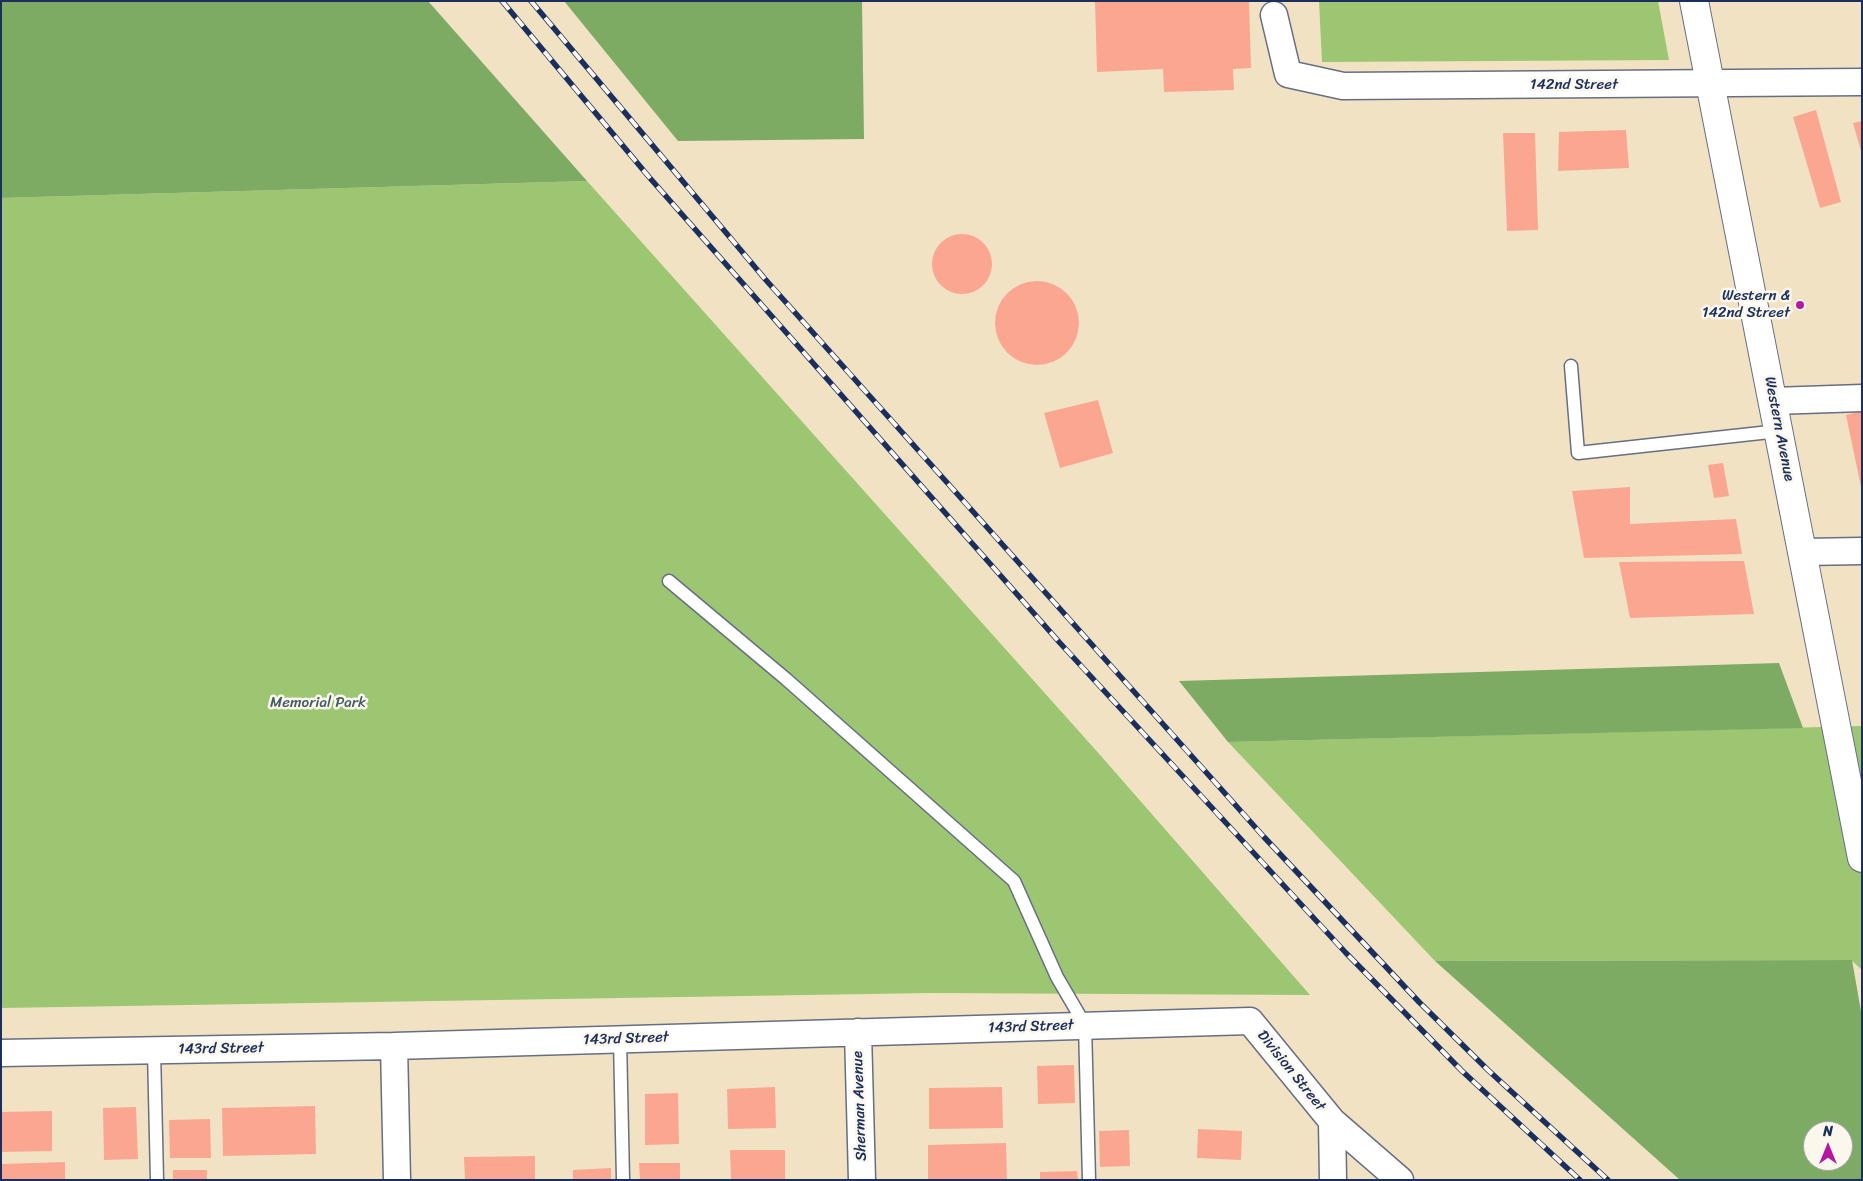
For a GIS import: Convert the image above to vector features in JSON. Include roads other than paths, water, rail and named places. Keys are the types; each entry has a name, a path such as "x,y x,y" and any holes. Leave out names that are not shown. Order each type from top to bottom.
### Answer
{"main road":[{"name":"Western Avenue","path":"1694,1 1862,858"}],"street":[{"name":"142nd Street","path":"1274,15 1288,74 1342,86 1862,82"},
{"path":"1773,401 1862,398"},
{"path":"1803,552 1862,551"},
{"name":"143rd Street","path":"1,1053 394,1046 1250,1021"},
{"name":"Division Street","path":"1250,1021 1332,1121 1333,1180"},
{"name":"Sherman Avenue","path":"858,1032 862,1180"},
{"path":"394,1046 397,1180"},
{"path":"1332,1121 1400,1180"}],"lane":[{"path":"1571,366 1578,453 1779,432"},
{"path":"669,581 786,679 1014,881 1058,976 1085,1025 1089,1180"},
{"path":"620,1039 623,1180"},
{"path":"154,1050 157,1180"}],"railway":[{"path":"502,1 649,177 1060,643 1346,953 1462,1071 1580,1180"},
{"path":"531,1 765,279 1264,837 1419,1002 1489,1071 1608,1180"}],"place":[{"name":"Western & 142nd Street","path":"1800,305"}],"park label":[{"name":"Memorial Park","path":"318,703"}]}
